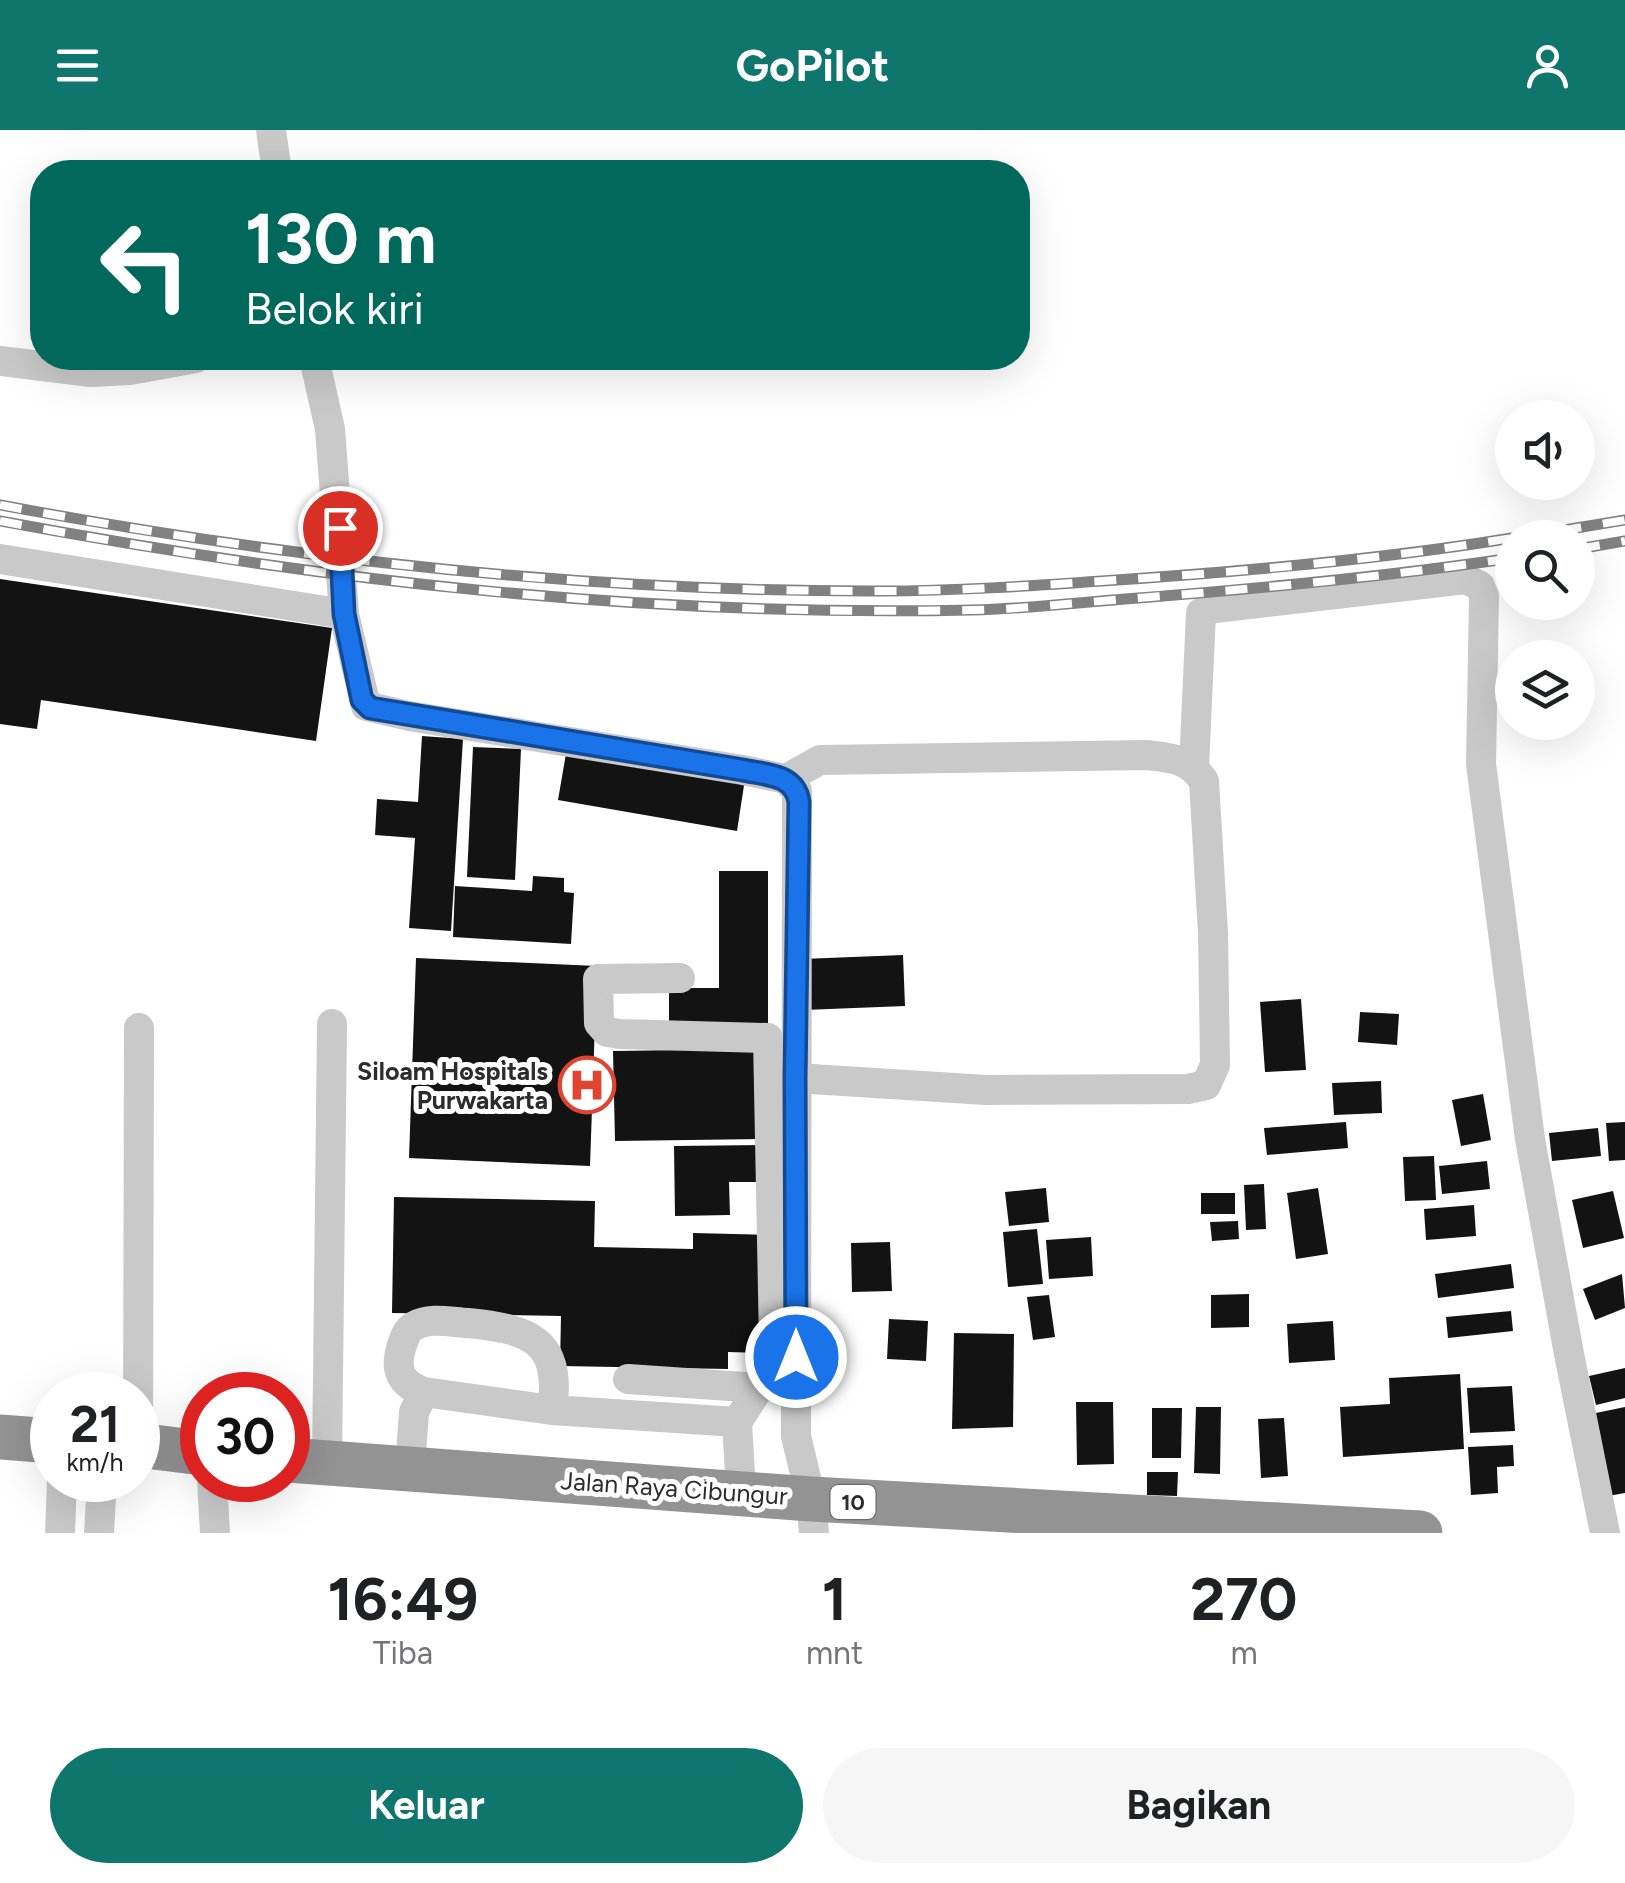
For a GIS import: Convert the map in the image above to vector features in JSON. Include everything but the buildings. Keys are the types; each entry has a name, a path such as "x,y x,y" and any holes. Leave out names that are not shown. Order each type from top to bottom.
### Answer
{"highway":[{"path":"0,1437 30,1440"},
{"name":"Jalan Raya Cibungur","path":"310,1462 740,1492 813,1516 1420,1533"}],"street":[{"path":"270,130 275,160"},
{"path":"0,361 30,365"},
{"path":"75,370 130,370"},
{"path":"317,370 330,429 344,614 362,700 370,708 786,779 795,786 799,802 796,1436 813,1516"},
{"path":"0,559 344,614"},
{"path":"1194,767 1201,613 1466,579 1480,586 1484,596 1481,764 1530,1139 1568,1354 1606,1533"},
{"path":"786,779 820,760 1146,755 1181,759 1194,767 1204,781 1213,933 1214,1065 1206,1085 986,1090 795,1078"},
{"path":"680,978 598,979 599,1023 606,1032 620,1034 768,1038 774,1342 759,1388 737,1422 740,1492"},
{"path":"310,1409 332,1024"},
{"path":"138,1372 139,1028"},
{"path":"552,1410 556,1382 550,1355 527,1334 436,1320 418,1324 407,1332 398,1358 400,1376 410,1387 424,1392 552,1410 737,1422"},
{"path":"628,1379 759,1388"},
{"path":"410,1469 414,1412 424,1392"},
{"path":"60,1533 61,1502"},
{"path":"100,1533 101,1502"},
{"path":"213,1502 215,1533"}],"railway":[{"path":"0,505 218,541 438,569 659,586 770,590 936,590 1153,577 1359,559 1495,541"},
{"path":"1595,525 1625,520"},
{"path":"0,521 242,561 484,591 605,601 849,611 1048,606 1319,582 1495,560"},
{"path":"1595,546 1625,541"}],"place":[{"name":"Siloam Hospitals Purwakarta","path":"587,1085"}],"route":[{"path":"340,528 344,614 366,706 743,770 786,779 798,790 796,1357"}]}
